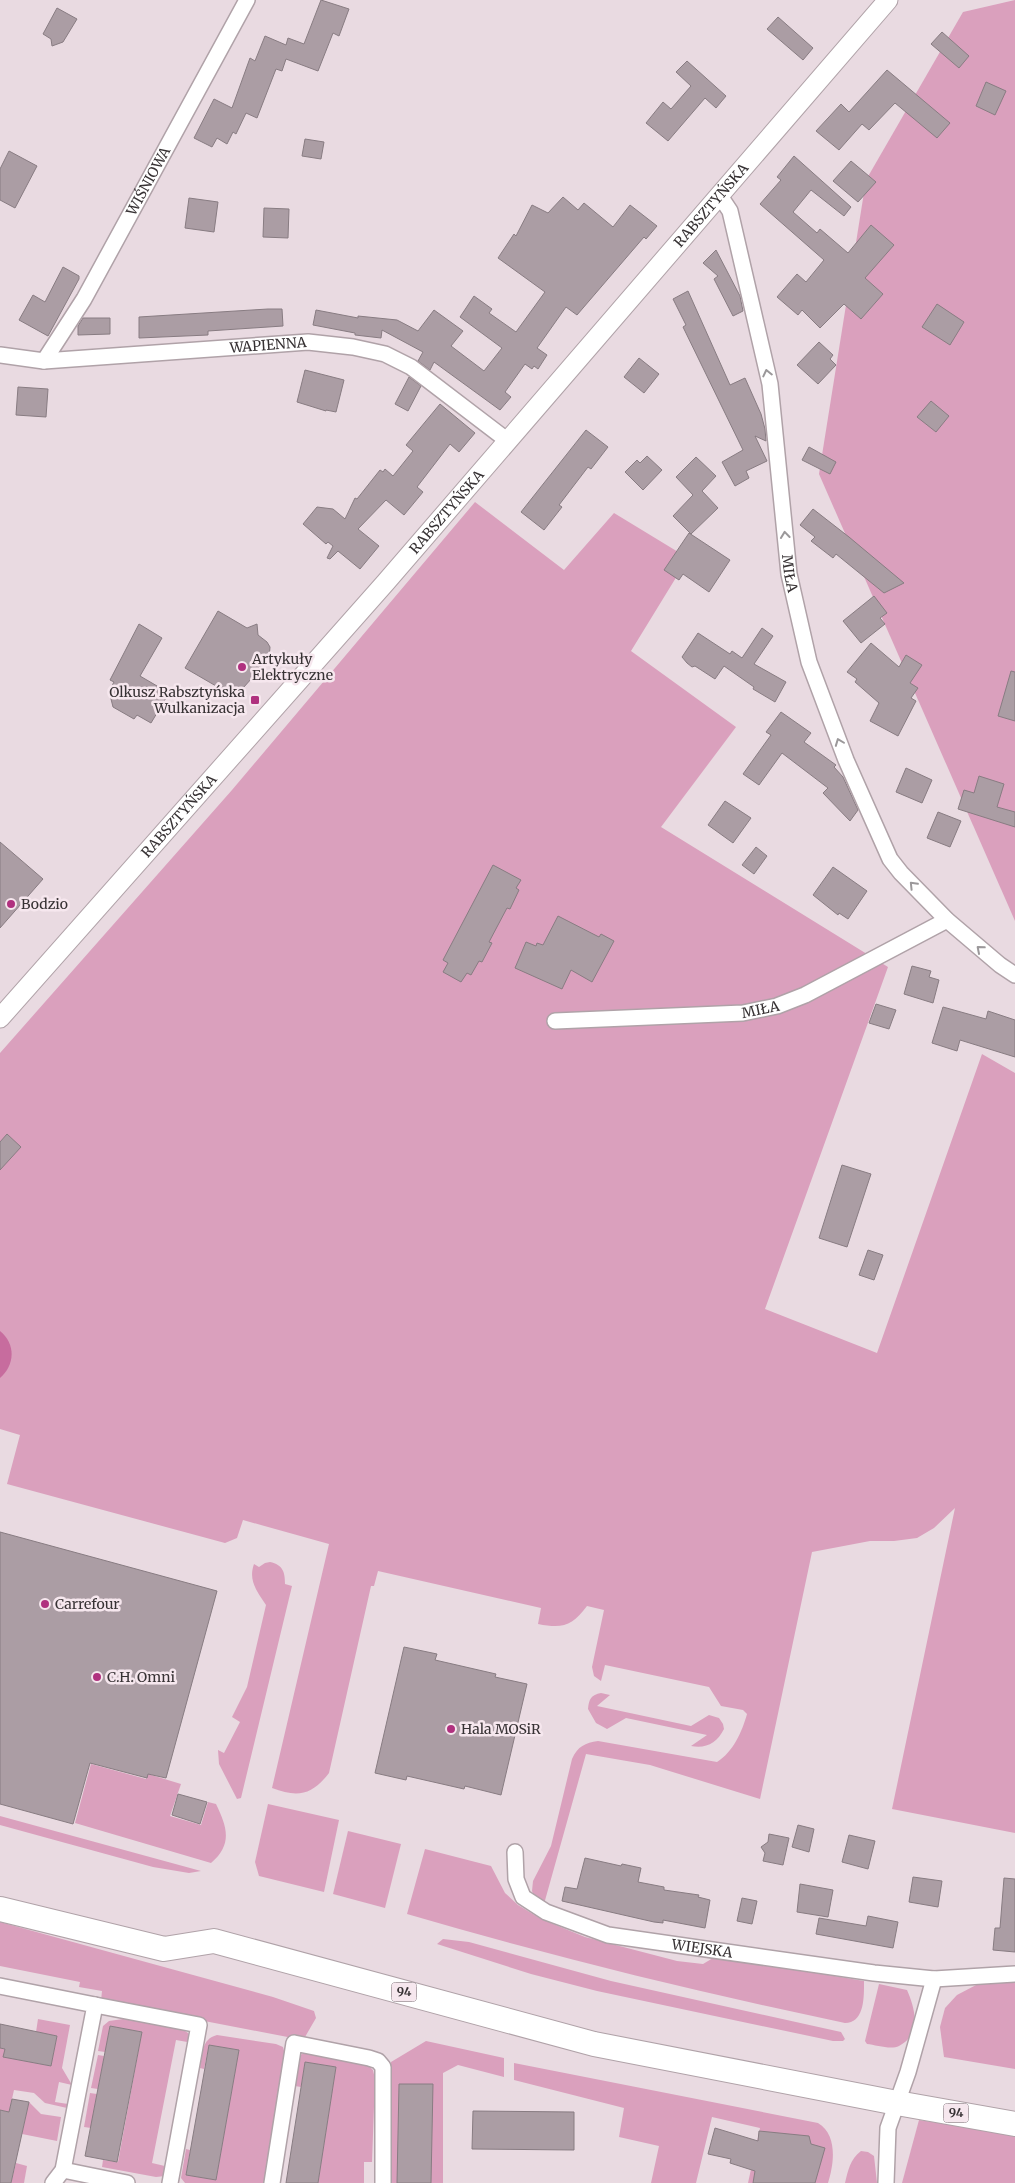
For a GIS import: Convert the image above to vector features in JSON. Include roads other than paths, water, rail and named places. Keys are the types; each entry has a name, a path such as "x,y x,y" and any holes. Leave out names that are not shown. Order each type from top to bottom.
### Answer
{"main road":[{"name":"94","path":"0,1909 164,1949 214,1941 594,2044 1015,2124"}],"street":[{"name":"WIŚNIOWA","path":"44,361 84,299 247,0"},
{"name":"RABSZTYŃSKA","path":"2,1012 339,635 888,0"},
{"name":"MIŁA","path":"720,196 730,211 770,384 789,574 809,662 846,760 890,859 901,873 947,920 1000,965 1015,975"},
{"name":"WAPIENNA","path":"0,355 44,361 308,342 353,347 385,354 412,367 508,440"},
{"name":"MIŁA","path":"555,1020 743,1013 777,1006 804,995 947,920"},
{"name":"WIEJSKA","path":"515,1852 516,1879 523,1897 546,1912 608,1935 874,1973 934,1978 1015,1974"},
{"path":"886,2183 888,2128 908,2072 934,1978"},
{"path":"0,1986 199,2025 170,2183"},
{"path":"53,2183 63,2170 95,2005"},
{"path":"272,2183 294,2043 369,2058 378,2061 383,2067 383,2183"},
{"path":"63,2170 127,2183"}],"place":[{"name":"Artykuły Elektryczne","path":"242,667"},
{"name":"Olkusz Rabsztyńska Wulkanizacja","path":"255,700"},
{"name":"Bodzio","path":"11,904"},
{"name":"Carrefour","path":"45,1604"},
{"name":"C.H. Omni","path":"97,1677"},
{"name":"Hala MOSiR","path":"451,1729"}]}
